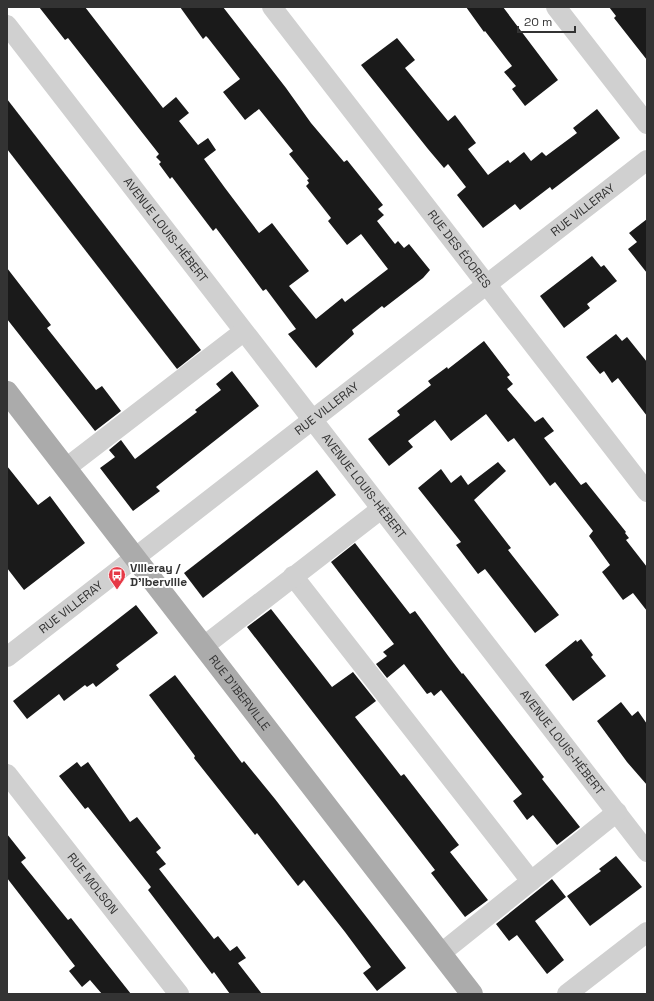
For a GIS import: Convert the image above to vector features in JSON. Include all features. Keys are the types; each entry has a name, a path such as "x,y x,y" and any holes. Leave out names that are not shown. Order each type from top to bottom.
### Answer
{"main road":[{"name":"RUE D'IBERVILLE","path":"7,392 472,994"}],"street":[{"name":"RUE DES ÉCORES","path":"272,7 647,492"},
{"path":"556,7 647,124"},
{"name":"AVENUE LOUIS-HÉBERT","path":"7,26 647,852"},
{"name":"RUE VILLERAY","path":"7,657 647,160"},
{"path":"66,468 243,332"},
{"path":"204,646 381,509"},
{"path":"293,576 531,881"},
{"name":"RUE MOLSON","path":"7,774 179,994"},
{"path":"440,954 617,812"},
{"path":"567,994 647,932"}],"building":[{"path":"39,7 85,7 163,108 176,97 189,113 179,121 198,145 208,138 216,150 204,159 259,233 272,223 309,271 289,286 316,319 342,298 345,302 388,269 361,234 347,245 328,221 331,218 306,186 309,183 307,180 309,179 289,154 293,151 259,109 245,120 223,92 240,79 208,38 206,36 203,39 180,7 223,7 286,88 311,123 344,162 347,160 383,205 378,209 384,215 377,221 395,244 398,241 404,248 409,244 430,270 423,278 384,308 382,306 352,330 354,334 316,368 288,334 296,329 266,289 263,291 216,228 213,231 172,177 170,179 159,164 161,162 156,157 159,154 68,38 65,40"},
{"path":"466,7 503,7 558,80 525,106 512,89 516,86 504,72 512,66"},
{"path":"609,7 647,7 647,60 614,18 616,16"},
{"path":"397,38 415,60 405,68 448,121 455,115 476,143 468,149 488,175 508,160 510,163 524,152 531,161 542,152 546,156 577,133 573,128 597,109 620,138 552,190 550,187 520,210 515,204 483,228 457,195 466,187 448,164 444,168 361,65"},
{"path":"7,99 201,350 177,369 7,149"},
{"path":"647,219 647,273 628,249 637,242 629,233"},
{"path":"592,256 601,267 604,265 617,281 587,304 590,308 564,328 540,296"},
{"path":"7,268 51,325 47,328 96,390 102,386 121,411 95,431 7,319"},
{"path":"616,334 622,341 627,337 647,362 647,416 618,378 612,383 604,371 600,374 586,357"},
{"path":"484,341 510,375 507,377 513,384 507,389 535,422 543,417 554,431 544,438 581,485 586,482 626,532 625,533 629,538 626,540 647,567 647,611 633,593 623,600 602,572 610,565 589,536 593,531 555,482 550,486 514,438 508,442 486,414 451,441 435,420 408,441 413,447 389,466 368,439 400,415 397,411 431,385 428,381 447,367 448,369"},
{"path":"232,371 259,406 156,487 160,491 133,511 100,468 115,457 109,450 121,440 135,459 197,412 195,410 221,390 216,384"},
{"path":"498,462 506,471 474,500 511,548 508,550 559,615 535,633 485,569 478,574 456,545 461,542 418,488 441,469 451,483 461,475 468,485"},
{"path":"7,466 38,505 50,496 85,543 24,590 7,568"},
{"path":"317,470 336,495 203,598 184,573"},
{"path":"355,543 410,614 415,611 462,674 463,673 544,777 542,779 580,827 557,845 533,815 527,820 513,801 522,794 441,690 434,696 431,692 427,694 404,664 387,678 376,664 387,656 383,652 394,644 331,562"},
{"path":"136,605 158,633 116,665 119,669 96,687 93,683 87,687 85,685 64,701 59,694 27,719 13,701"},
{"path":"271,609 332,687 353,672 376,701 355,717 401,776 404,774 459,845 450,852 488,900 465,917 431,873 435,870 247,627"},
{"path":"581,639 593,655 591,657 606,676 573,701 545,665 576,640 577,642"},
{"path":"175,675 242,763 244,761 275,799 406,968 377,991 363,973 371,967 345,932 304,880 298,886 257,833 255,835 194,758 195,756 149,695"},
{"path":"621,702 632,716 638,711 647,724 647,785 627,762 597,721"},
{"path":"77,762 81,767 88,762 130,822 137,817 161,848 156,852 166,864 159,869 214,939 218,936 230,951 237,946 246,958 238,963 262,994 230,994 214,972 212,974 148,890 151,887 88,807 85,809 59,776"},
{"path":"7,834 26,858 21,862 68,920 71,918 131,994 102,994 90,980 82,987 69,971 75,966 7,878"},
{"path":"616,856 642,887 590,926 567,896 601,871 599,869"},
{"path":"552,879 566,897 535,921 564,960 547,974 517,935 509,941 496,924"}],"place":[{"name":"Villeray / D'Iberville","path":"117,590"}]}
